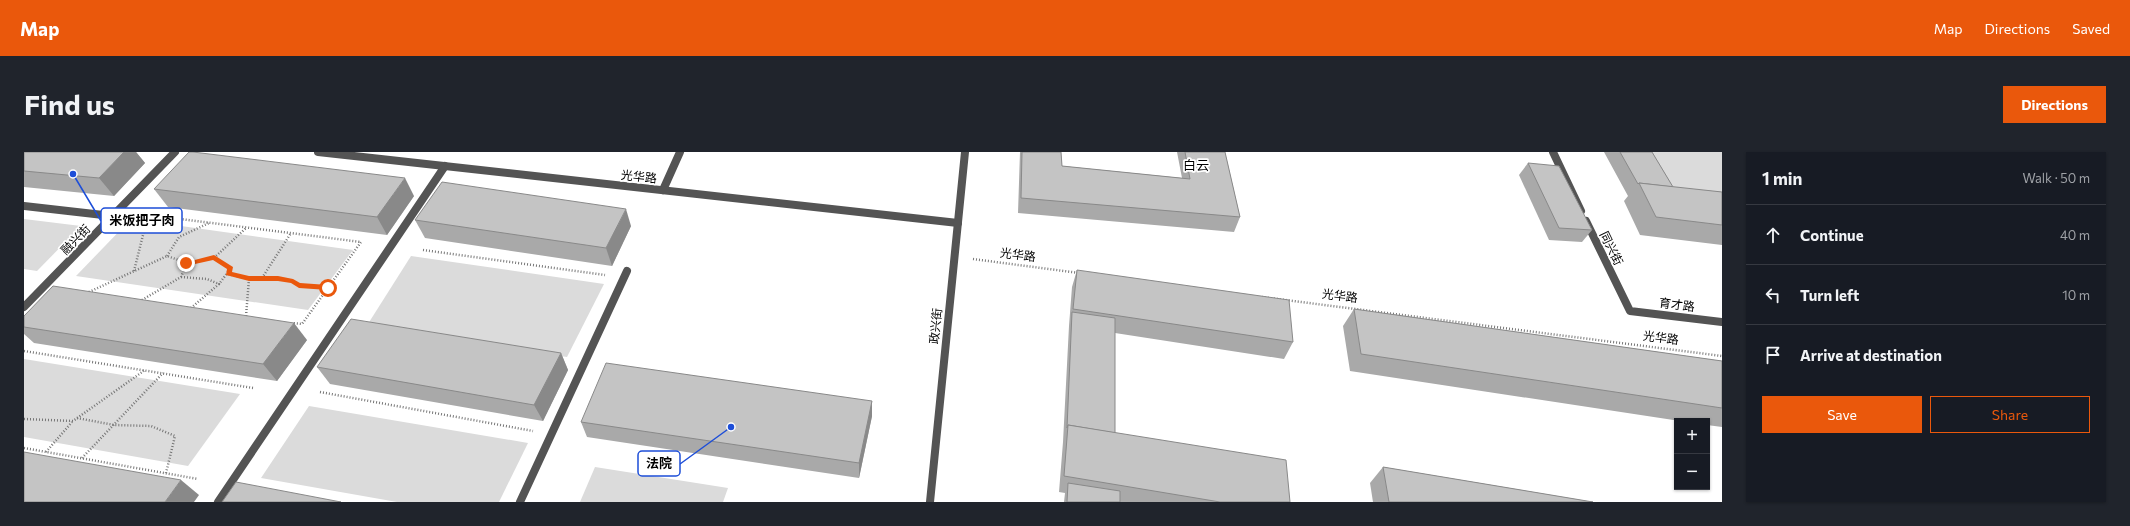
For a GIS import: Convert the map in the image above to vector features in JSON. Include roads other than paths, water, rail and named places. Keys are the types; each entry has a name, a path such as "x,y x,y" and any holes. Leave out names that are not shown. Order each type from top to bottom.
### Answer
{"street":[{"name":"融兴街","path":"24,306 175,152"},
{"name":"光华路","path":"318,152 958,223"},
{"path":"662,190 680,152"},
{"name":"政兴街","path":"930,502 965,152"},
{"name":"同兴街","path":"1553,152 1630,311"},
{"path":"218,502 445,166"},
{"path":"24,206 115,214"},
{"path":"520,502 625,274"},
{"name":"育才路","path":"1630,311 1722,322"}],"place":[{"name":"米饭把子肉","path":"73,174"},
{"name":"法院","path":"731,427"}],"district":[{"name":"白云","path":"1196,165"}]}
